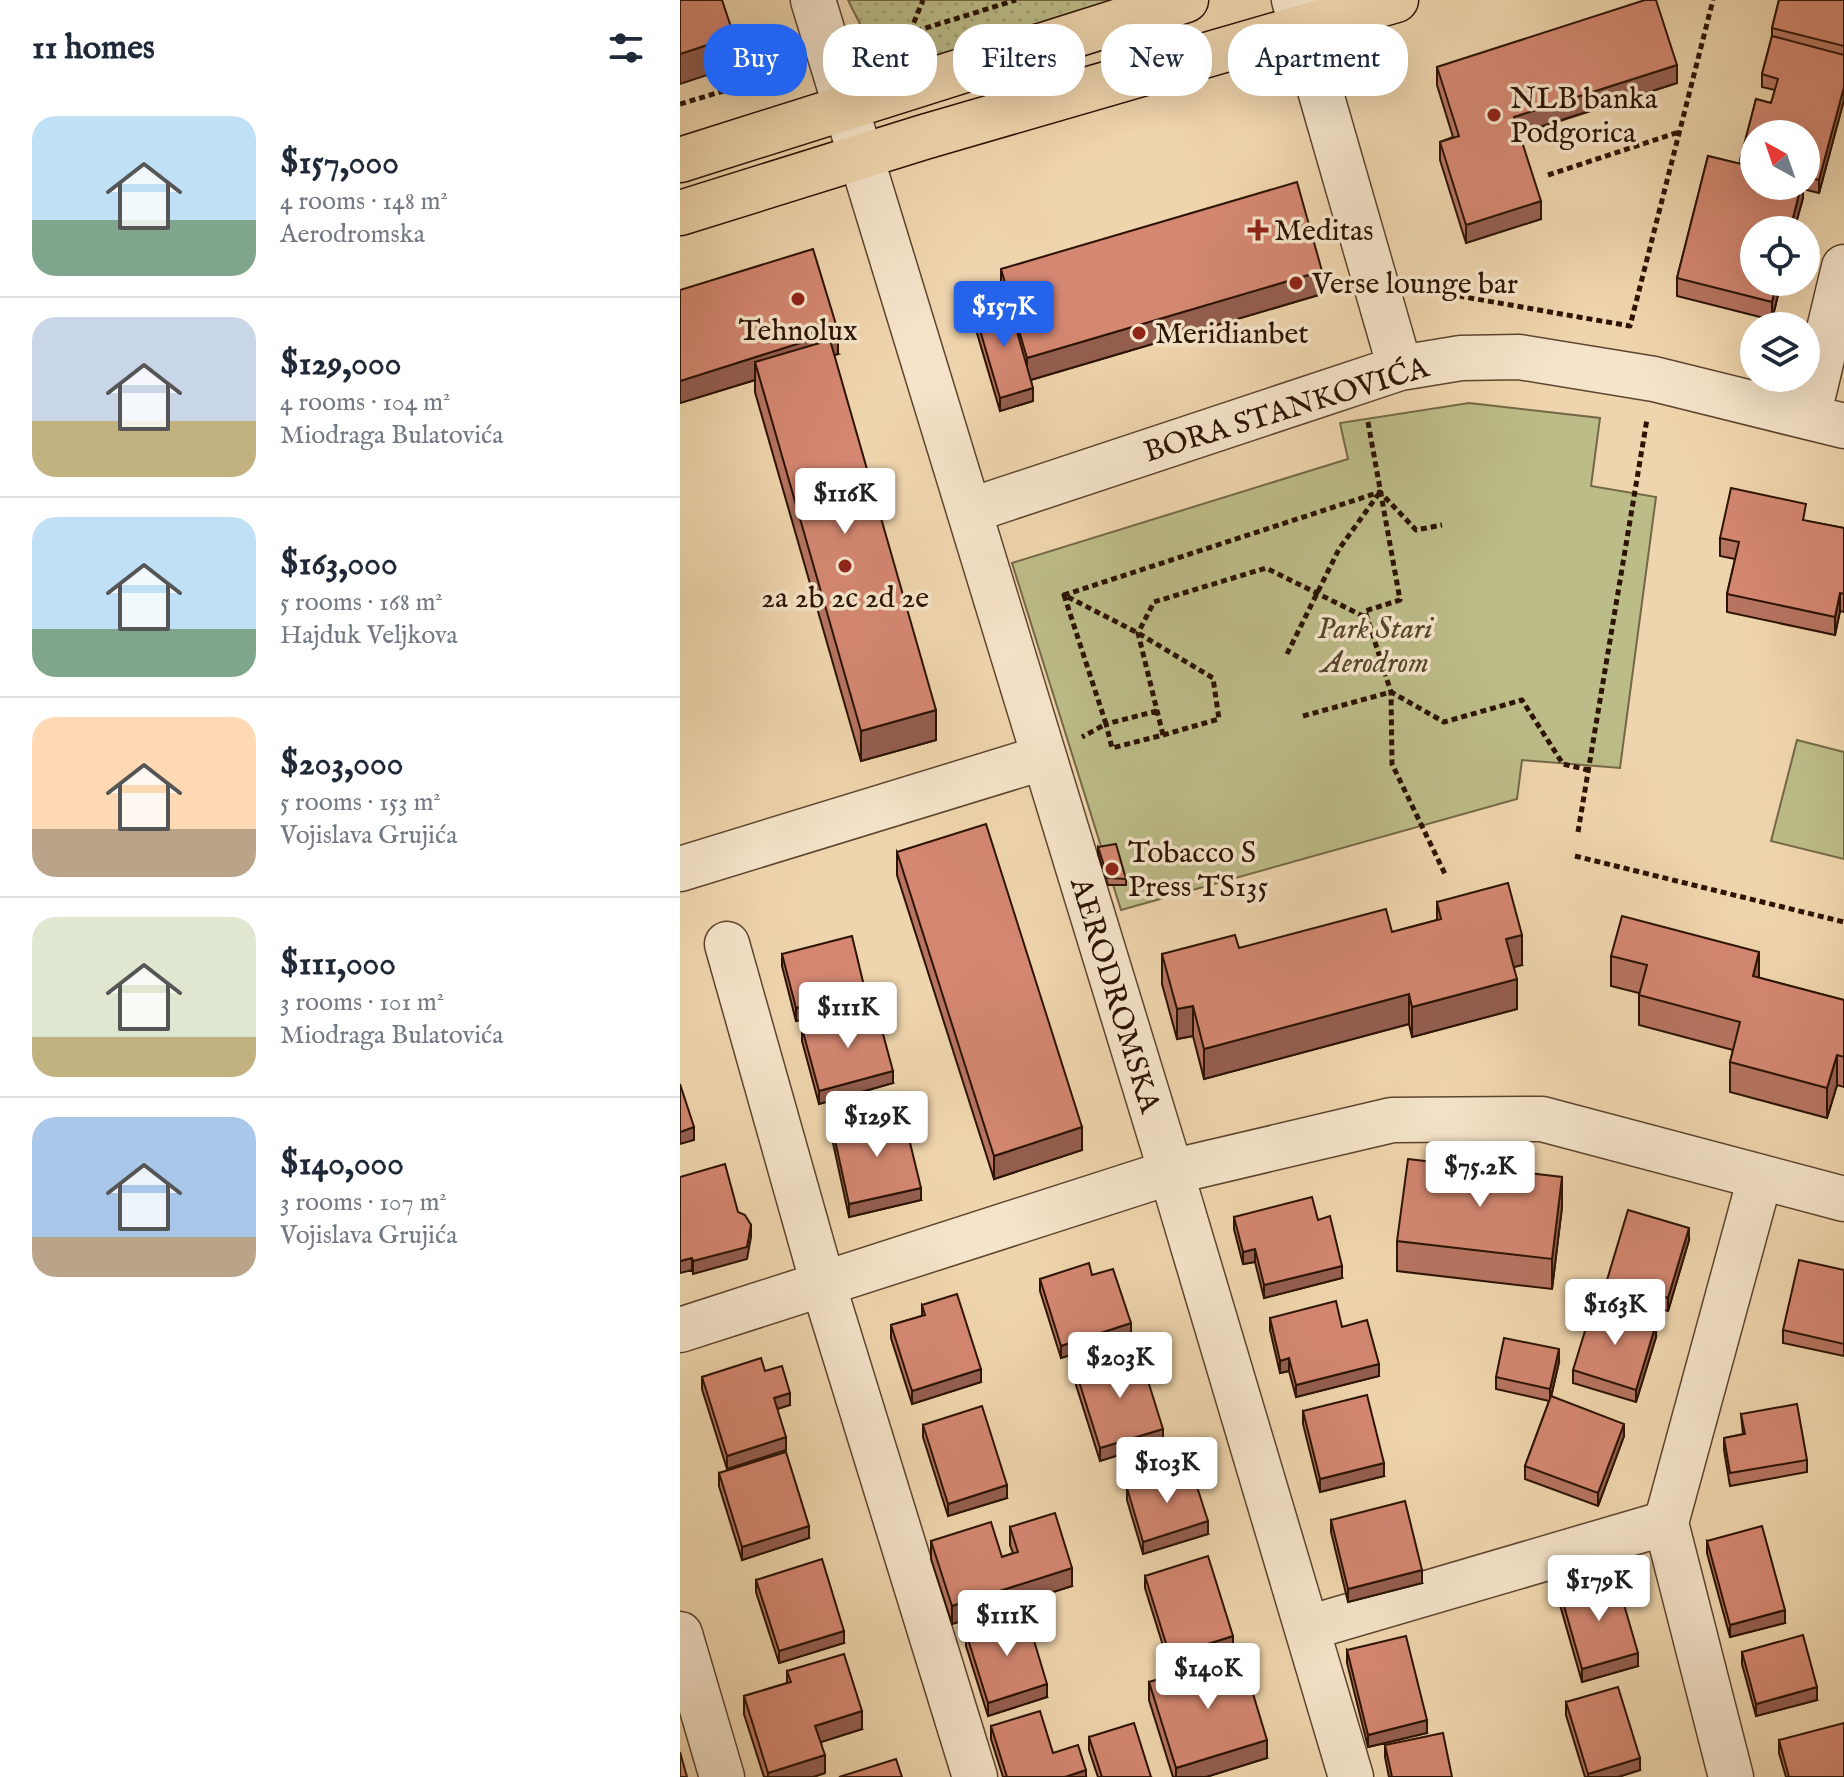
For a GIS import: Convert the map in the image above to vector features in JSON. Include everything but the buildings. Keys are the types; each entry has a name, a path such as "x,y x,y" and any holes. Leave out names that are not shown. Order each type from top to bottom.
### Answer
{"main road":[{"path":"680,160 1186,0"},
{"path":"680,213 861,158 1298,12 1396,0"}],"street":[{"name":"AERODROMSKA","path":"813,0 1042,758 1171,1172 1351,1777"},
{"path":"1298,12 1400,368"},
{"path":"1826,422 1844,267"},
{"name":"BORA STANKOVIĆA","path":"969,511 1400,368 1461,358 1519,357 1654,379 1826,422"},
{"path":"680,869 1042,758"},
{"path":"727,944 823,1284 975,1777"},
{"path":"680,1330 1171,1172 1392,1120 1542,1119 1844,1199"},
{"path":"1731,1777 1666,1523 1760,1178"},
{"path":"1308,1628 1666,1523"},
{"path":"680,1634 722,1777"}],"path":[{"path":"913,24 923,0"},
{"path":"1418,288 1630,326 1713,0"},
{"path":"1548,175 1680,132"},
{"path":"1400,368 1366,411 1400,600 1365,611 1391,692 1392,764 1445,874"},
{"path":"1578,832 1654,379"},
{"path":"1380,492 1416,530 1442,525"},
{"path":"1287,654 1314,593 1359,516 1380,492"},
{"path":"1064,595 1380,492"},
{"path":"1163,735 1138,633 1154,602 1266,568 1368,619"},
{"path":"1064,595 1138,633 1213,678 1219,719 1112,748 1064,595"},
{"path":"1303,716 1391,692 1444,722 1522,700 1563,764 1588,770"},
{"path":"1106,724 1157,711"},
{"path":"1575,856 1844,922"}],"green space":[{"path":"848,0 1121,0 1041,24 953,24 953,50 937,55 937,24 860,24"},
{"name":"Park Stari Aerodrom","path":"1469,403 1600,418 1591,486 1656,497 1620,768 1522,760 1517,799 1121,910 1012,563 1348,459 1340,423"},
{"path":"1797,740 1844,752 1844,859 1771,841"}],"place":[{"name":"NLB banka Podgorica","path":"1494,115"},
{"name":"Meditas","path":"1258,230"},
{"name":"Verse lounge bar","path":"1296,283"},
{"name":"Tehnolux","path":"798,299"},
{"name":"Meridianbet","path":"1139,333"},
{"name":"2a 2b 2c 2d 2e","path":"845,566"},
{"name":"Tobacco S Press TS135","path":"1112,869"}]}
